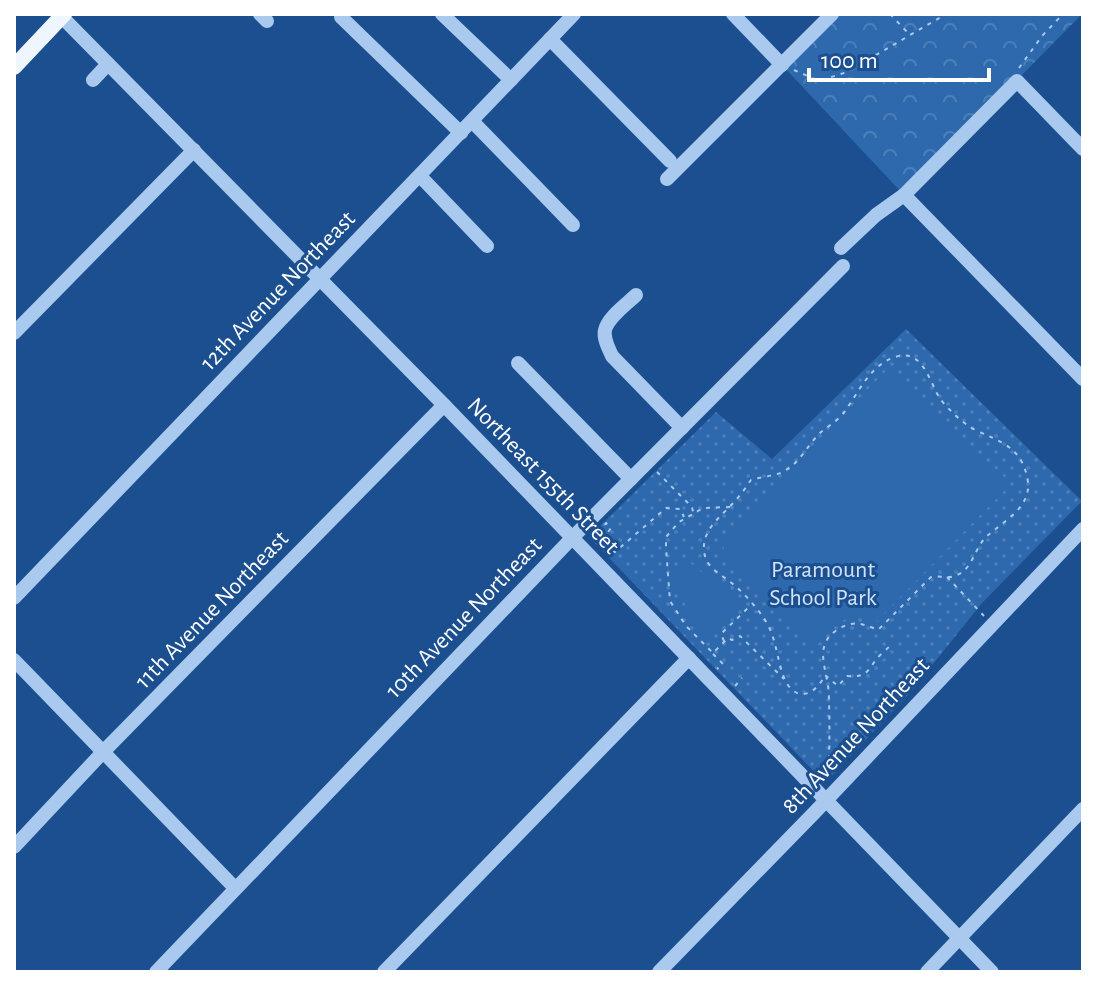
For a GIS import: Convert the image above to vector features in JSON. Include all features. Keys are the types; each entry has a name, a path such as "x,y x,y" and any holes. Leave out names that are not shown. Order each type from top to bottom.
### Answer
{"main road":[{"path":"14,67 61,15"}],"street":[{"path":"442,14 511,80"},
{"name":"12th Avenue Northeast","path":"14,598 574,14"},
{"path":"733,14 782,65"},
{"path":"667,179 832,14"},
{"name":"Northeast 155th Street","path":"61,15 444,405 992,972"},
{"path":"341,17 461,133"},
{"path":"550,39 670,161"},
{"path":"93,80 108,64"},
{"path":"841,248 876,215 904,195 1017,81 1083,149"},
{"path":"472,121 573,225"},
{"path":"14,333 194,150"},
{"path":"420,176 487,246"},
{"path":"904,195 1083,379"},
{"name":"10th Avenue Northeast","path":"156,972 572,538 843,266"},
{"path":"636,295 605,330 606,343 612,356 682,428"},
{"path":"518,363 631,479"},
{"name":"11th Avenue Northeast","path":"14,847 103,752 444,405"},
{"name":"8th Avenue Northeast","path":"659,972 826,801 974,633 992,624 1083,529"},
{"path":"384,972 689,658"},
{"path":"14,660 235,888"},
{"path":"927,972 1083,809"}],"path":[{"path":"890,14 910,35"},
{"path":"782,65 819,81 847,72 946,14"},
{"path":"1017,81 1017,71 1025,59 1063,14"},
{"path":"785,679 769,626 734,585 709,565 704,549 707,533 751,480 775,475 796,462 819,433 843,413 860,386 876,369 898,356 911,357 920,362 939,397 961,421 1005,443 1014,451 1021,460 1028,483 1027,493 1017,511 986,537 969,567 952,577 928,579 878,630 860,623 850,623 832,633 823,648 822,661 830,707 829,773 824,779"},
{"path":"647,463 692,507 694,513"},
{"path":"716,670 723,664 686,626 670,601 666,537 685,518 703,508 730,507"},
{"path":"598,531 606,523 611,528 602,540 610,551 615,552 666,508 680,509 685,518"},
{"path":"946,576 992,624"},
{"path":"724,642 721,634 752,604"},
{"path":"713,653 728,638 732,640 740,636 792,689 803,694 814,692 825,675"},
{"path":"825,675 838,686 847,676 864,675 890,646"},
{"path":"733,688 742,678"}],"green space":[{"path":"832,14 1082,14 904,195 782,65"},
{"name":"Paramount School Park","path":"906,329 1082,501 982,603 908,695 825,783 589,537 716,412 772,459"},
{"path":"887,370 1005,478 1005,490 875,623 859,618 842,621 828,630 818,644 724,554 723,539"},
{"path":"688,561 738,602 702,641 697,639 681,592 675,586 671,587 669,574"}]}
